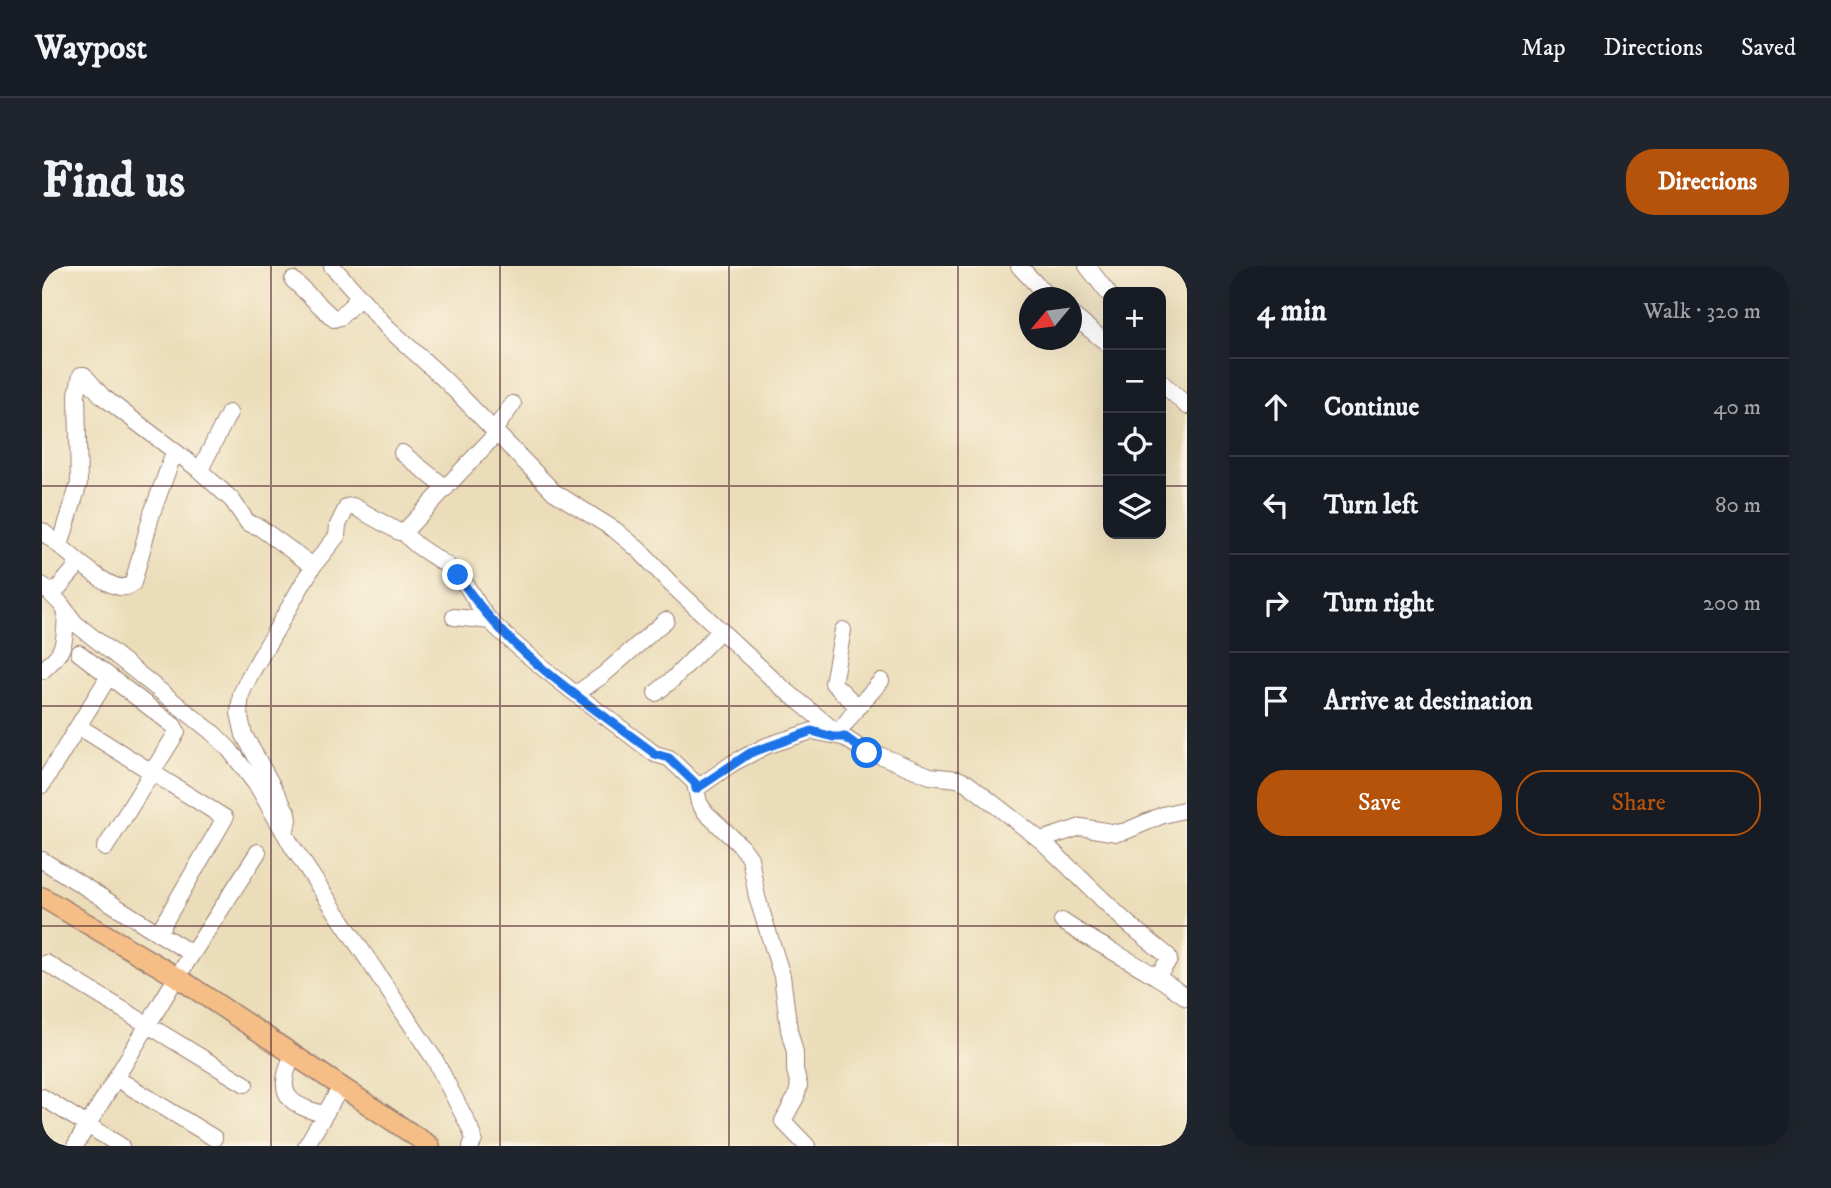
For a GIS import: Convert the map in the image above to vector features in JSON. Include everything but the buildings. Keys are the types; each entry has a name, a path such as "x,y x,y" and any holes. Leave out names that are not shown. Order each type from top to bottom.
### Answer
{"main road":[{"path":"42,897 177,977 430,1146"}],"street":[{"path":"332,266 359,298 554,492 615,530 639,550 672,585 778,684 867,753 879,755 930,776 958,779 967,783 1041,840 1126,922 1168,956 1157,976"},
{"path":"1019,266 1039,287"},
{"path":"1087,266 1103,287"},
{"path":"293,280 334,319 340,317 359,298"},
{"path":"1082,323 1103,340"},
{"path":"60,546 79,483 77,394 81,375 84,375 102,396 198,469 235,503 248,523 259,527 313,566"},
{"path":"1166,387 1187,406"},
{"path":"404,532 495,432 513,404"},
{"path":"198,469 229,413"},
{"path":"42,531 79,563 111,584 129,588 133,583 152,513 174,453"},
{"path":"402,453 446,488"},
{"path":"285,832 288,814 244,735 239,719 241,694 313,566 337,536 338,525 347,507 353,506 399,532 404,532 424,552 458,575 491,621 576,694 655,754 669,758 695,783 699,803 706,813 750,858 757,897 782,975 789,1030 795,1052 795,1070 799,1086 783,1121 807,1146"},
{"path":"79,563 47,590 75,623 213,733 258,787 435,1060 470,1128 474,1140 471,1146"},
{"path":"42,671 59,656 62,649 66,612"},
{"path":"454,617 491,621"},
{"path":"576,694 666,620"},
{"path":"656,693 721,630"},
{"path":"843,630 833,683 858,707"},
{"path":"79,653 177,732 105,848"},
{"path":"42,785 49,759 78,726 109,676"},
{"path":"696,789 733,763 766,746 812,731 833,737 841,735 858,707 881,681"},
{"path":"78,726 225,818 158,933"},
{"path":"1041,840 1081,827 1117,833 1163,815 1187,810"},
{"path":"75,1146 177,977 258,852"},
{"path":"42,860 192,954"},
{"path":"1062,921 1097,944 1112,949 1157,976 1187,998"},
{"path":"46,963 245,1084"},
{"path":"293,1055 285,1075 287,1093 291,1100 303,1109 324,1114"},
{"path":"116,1078 214,1138"},
{"path":"306,1146 341,1087"},
{"path":"42,1097 121,1146"}],"route":[{"path":"458,575 491,621 576,694 655,754 669,758 695,783 696,789 750,753 812,731 833,737 845,737 867,753"}]}
